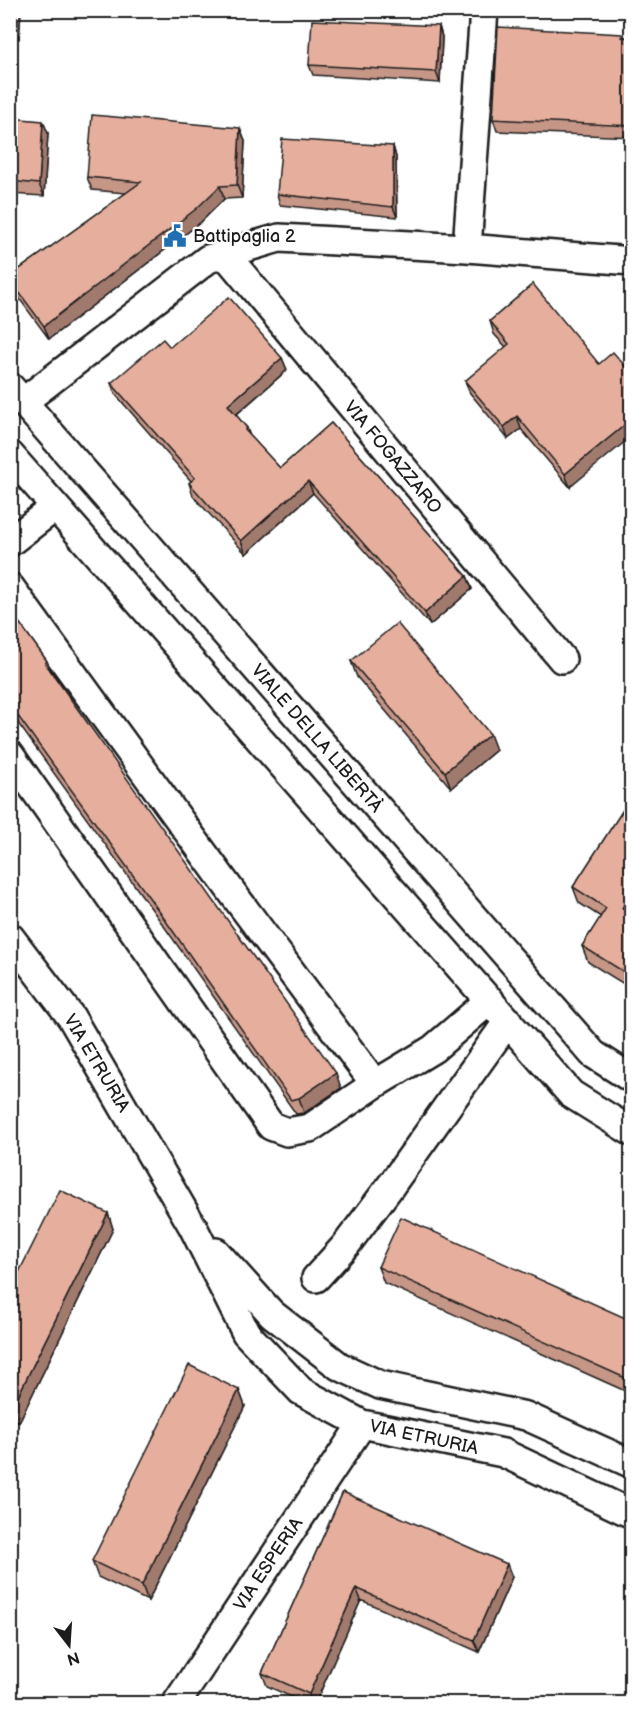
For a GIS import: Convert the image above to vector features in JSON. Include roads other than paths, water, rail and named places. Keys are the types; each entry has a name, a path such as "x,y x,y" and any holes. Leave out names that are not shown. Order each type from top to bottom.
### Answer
{"street":[{"path":"467,248 484,10"},
{"path":"17,394 208,259 279,238 467,248 632,261"},
{"name":"VIA FOGAZZARO","path":"225,254 562,659"},
{"name":"VIALE DELLA LIBERTÀ","path":"17,394 592,1054 632,1079"},
{"path":"10,455 571,1094 632,1132"},
{"path":"10,542 55,507"},
{"path":"10,587 375,1084"},
{"path":"10,755 271,1126 287,1132 310,1128 375,1084 433,1049 490,1000"},
{"name":"VIA ETRURIA","path":"10,937 71,1017 193,1227 246,1333 301,1390 362,1424 503,1453 632,1514"},
{"path":"316,1278 346,1245 386,1193 508,1021"},
{"name":"VIA ETRURIA","path":"193,1227 272,1314 339,1366 380,1385 526,1416 632,1464"},
{"name":"VIA ESPERIA","path":"176,1704 362,1424"}],"place":[{"name":"Battipaglia 2","path":"175,236"}]}
